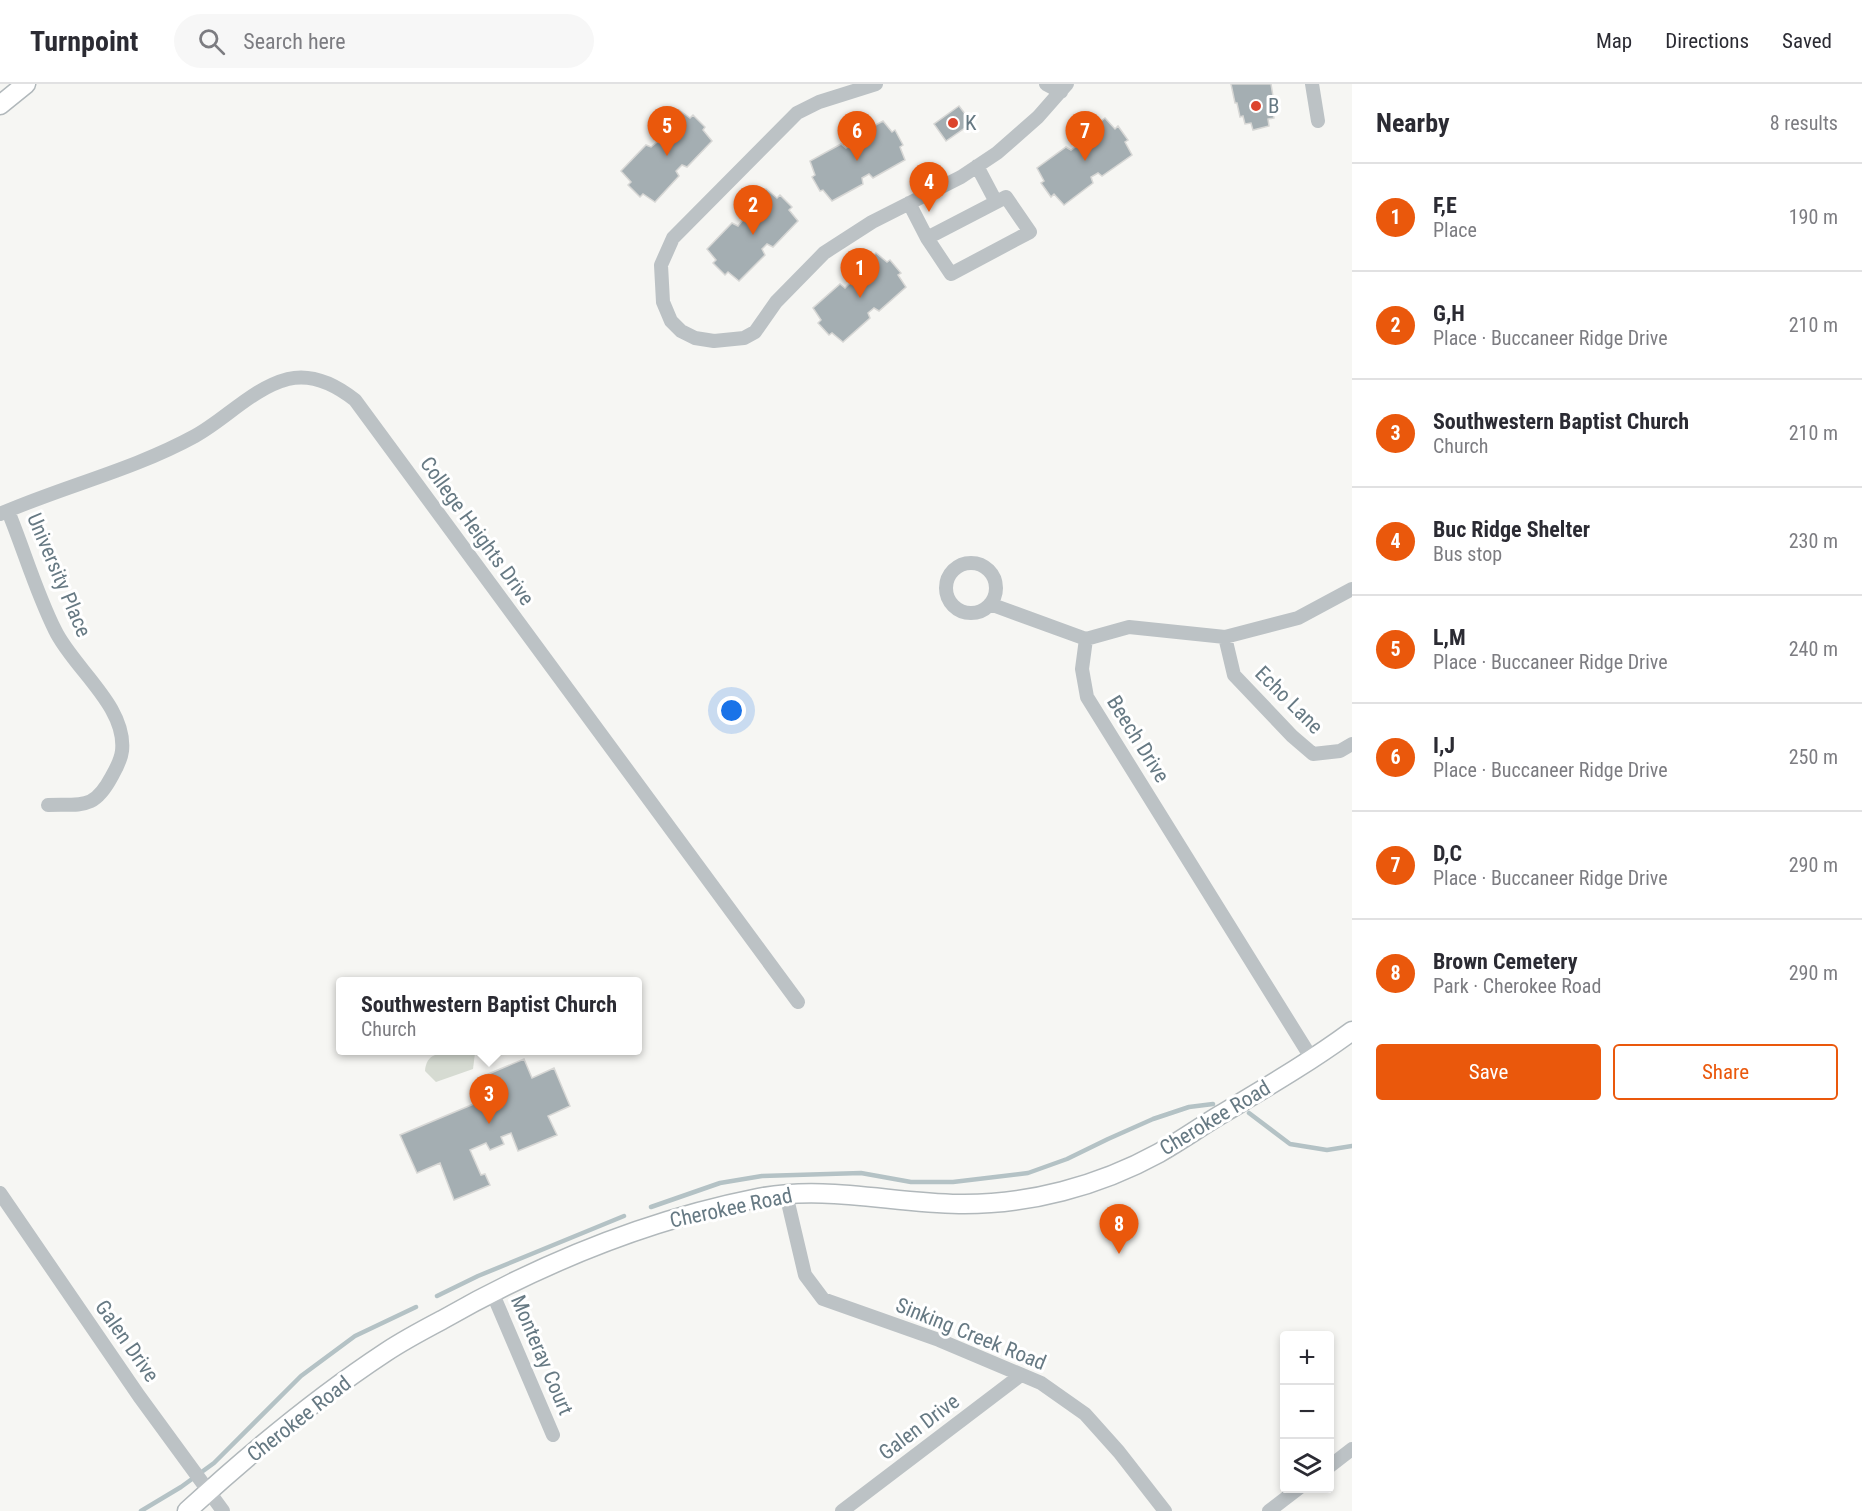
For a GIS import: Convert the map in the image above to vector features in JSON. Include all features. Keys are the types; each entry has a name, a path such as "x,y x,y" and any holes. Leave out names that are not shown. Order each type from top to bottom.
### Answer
{"main road":[{"path":"0,105 26,84"},
{"name":"Cherokee Road","path":"187,1511 280,1431 385,1353 492,1292 586,1251 666,1222 710,1209 786,1194 837,1193 961,1204 1014,1200 1079,1187 1111,1176 1160,1152 1312,1059 1352,1031"}],"street":[{"path":"876,84 819,102 797,113 673,238 661,265 663,302 671,321 681,330 695,338 714,341 744,338 755,332 776,302 824,254 872,222 961,177 977,166 1020,135 1064,88"},
{"path":"1046,84 1064,88"},
{"path":"1312,84 1318,121"},
{"path":"977,166 996,202"},
{"path":"909,203 945,278 1030,232 1006,196 927,238"},
{"name":"College Heights Drive","path":"4,513 140,462 195,436 270,385 300,377 320,380 338,387 355,400 798,1002"},
{"name":"University Place","path":"4,513 54,629 67,651 106,699 122,734 122,753 102,795 88,804 48,805"},
{"path":"990,604 1086,639 1130,627 1225,637 1298,618 1352,589"},
{"name":"Echo Lane","path":"1225,637 1234,675 1292,736 1313,754 1340,751 1352,744"},
{"name":"Beech Drive","path":"1086,639 1082,669 1087,697 1312,1059"},
{"name":"Galen Drive","path":"0,1193 85,1318 223,1511"},
{"name":"Sinking Creek Road","path":"786,1194 805,1275 823,1299 939,1340 1041,1383 1085,1414 1119,1452 1165,1511"},
{"name":"Monteray Court","path":"492,1292 553,1435"},
{"name":"Galen Drive","path":"842,1511 1021,1375"},
{"path":"1334,1462 1352,1449"},
{"path":"1269,1511 1292,1493"}],"shaded area":[{"path":"475,1055 473,1069 436,1082 425,1071 428,1061 434,1056"}],"building":[{"name":"B","path":"1231,84 1271,84 1275,109 1272,110 1274,118 1268,119 1269,126 1253,130 1251,123 1245,124 1243,116 1240,117 1237,103 1235,103"},
{"name":"K","path":"959,106 972,123 946,141 934,124"},
{"path":"679,110 690,118 693,115 705,127 703,130 712,141 687,167 682,165 676,171 679,176 655,202 643,194 640,197 628,185 631,182 621,171 646,145 651,147 657,142 654,137"},
{"path":"1105,118 1115,129 1118,126 1128,140 1125,142 1132,155 1102,176 1098,173 1091,177 1093,183 1064,205 1054,194 1051,197 1041,183 1044,181 1037,168 1066,147 1071,150 1078,145 1076,140"},
{"path":"883,121 892,132 895,130 903,145 900,147 905,160 873,178 869,174 862,178 863,184 832,201 823,190 820,191 812,177 815,175 810,161 841,144 846,148 853,144 851,138"},
{"path":"766,189 777,198 780,195 792,207 789,210 798,221 773,247 767,244 762,249 765,255 739,281 728,272 725,275 713,263 716,260 707,249 732,223 738,226 743,220 740,215"},
{"path":"876,253 887,262 890,260 901,273 898,275 906,287 879,311 874,308 868,313 870,318 843,342 832,333 829,335 818,323 821,320 813,308 840,284 845,288 851,282 849,277"},
{"path":"524,1059 532,1078 554,1068 570,1106 548,1116 557,1135 518,1151 511,1133 501,1137 504,1144 490,1150 486,1143 470,1150 481,1175 485,1174 490,1185 454,1200 440,1163 417,1173 400,1135 495,1095 486,1075"}],"waterway":[{"path":"651,1207 720,1183 762,1176 861,1173 911,1182 953,1182 1028,1173 1067,1159 1153,1119 1189,1107 1213,1104"},
{"path":"1249,1113 1290,1144 1327,1150 1352,1146"},
{"path":"437,1296 478,1276 624,1216"},
{"path":"141,1511 181,1487 214,1463 301,1376 355,1336 416,1307"}],"place":[{"name":"B","path":"1256,106"},
{"name":"K","path":"953,123"},
{"name":"L,M","path":"667,156"},
{"name":"I,J","path":"857,161"},
{"name":"D,C","path":"1085,161"},
{"name":"Buc Ridge Shelter","path":"929,212"},
{"name":"G,H","path":"753,235"},
{"name":"F,E","path":"860,298"},
{"name":"Southwestern Baptist Church","path":"489,1124"},
{"name":"Brown Cemetery","path":"1119,1254"}]}
